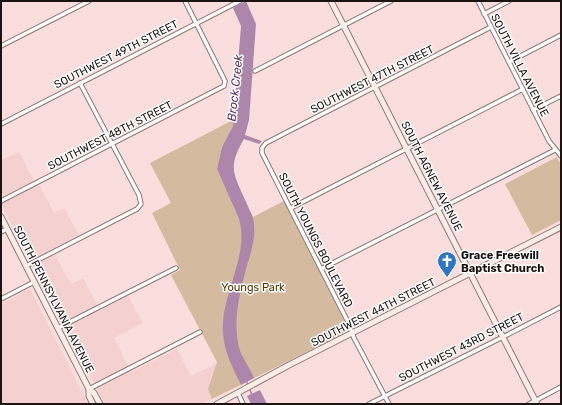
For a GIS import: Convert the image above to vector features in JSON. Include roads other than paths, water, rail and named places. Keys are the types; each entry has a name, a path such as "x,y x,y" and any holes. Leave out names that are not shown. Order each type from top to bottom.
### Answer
{"main road":[{"name":"SOUTH AGNEW AVENUE","path":"331,1 536,402"},
{"name":"SOUTH PENNSYLVANIA AVENUE","path":"1,217 89,390 89,396 93,404"},
{"name":"SOUTHWEST 44TH STREET","path":"217,404 561,227"},
{"name":"SOUTH PENNSYLVANIA AVENUE","path":"89,390 94,393 100,404"}],"street":[{"path":"1,46 89,1"},
{"path":"185,1 196,23"},
{"name":"SOUTHWEST 49TH STREET","path":"1,124 240,1"},
{"path":"255,71 391,1"},
{"name":"SOUTH VILLA AVENUE","path":"478,1 549,141 561,156"},
{"path":"484,14 510,1"},
{"name":"SOUTHWEST 48TH STREET","path":"1,201 221,88 225,84 223,77 196,23"},
{"name":"SOUTHWEST 47TH STREET","path":"262,148 266,143 491,27"},
{"path":"509,62 561,35"},
{"path":"26,266 137,209 141,204 139,195 80,83"},
{"path":"290,208 523,89"},
{"path":"533,110 561,96"},
{"name":"SOUTH YOUNGS BOULEVARD","path":"262,148 262,153 389,404"},
{"path":"321,269 555,150"},
{"path":"1,232 7,229"},
{"path":"58,328 176,268"},
{"path":"1,299 34,282"},
{"name":"SOUTHWEST 43RD STREET","path":"369,404 561,307"},
{"path":"89,390 200,332"},
{"path":"529,404 536,402 561,387"},
{"path":"238,393 243,404"}],"waterway":[{"name":"Brock Creek","path":"246,380 252,395"}],"place":[{"name":"Grace Freewill Baptist Church","path":"447,278"}],"park label":[{"name":"Youngs Park","path":"253,287"}]}
